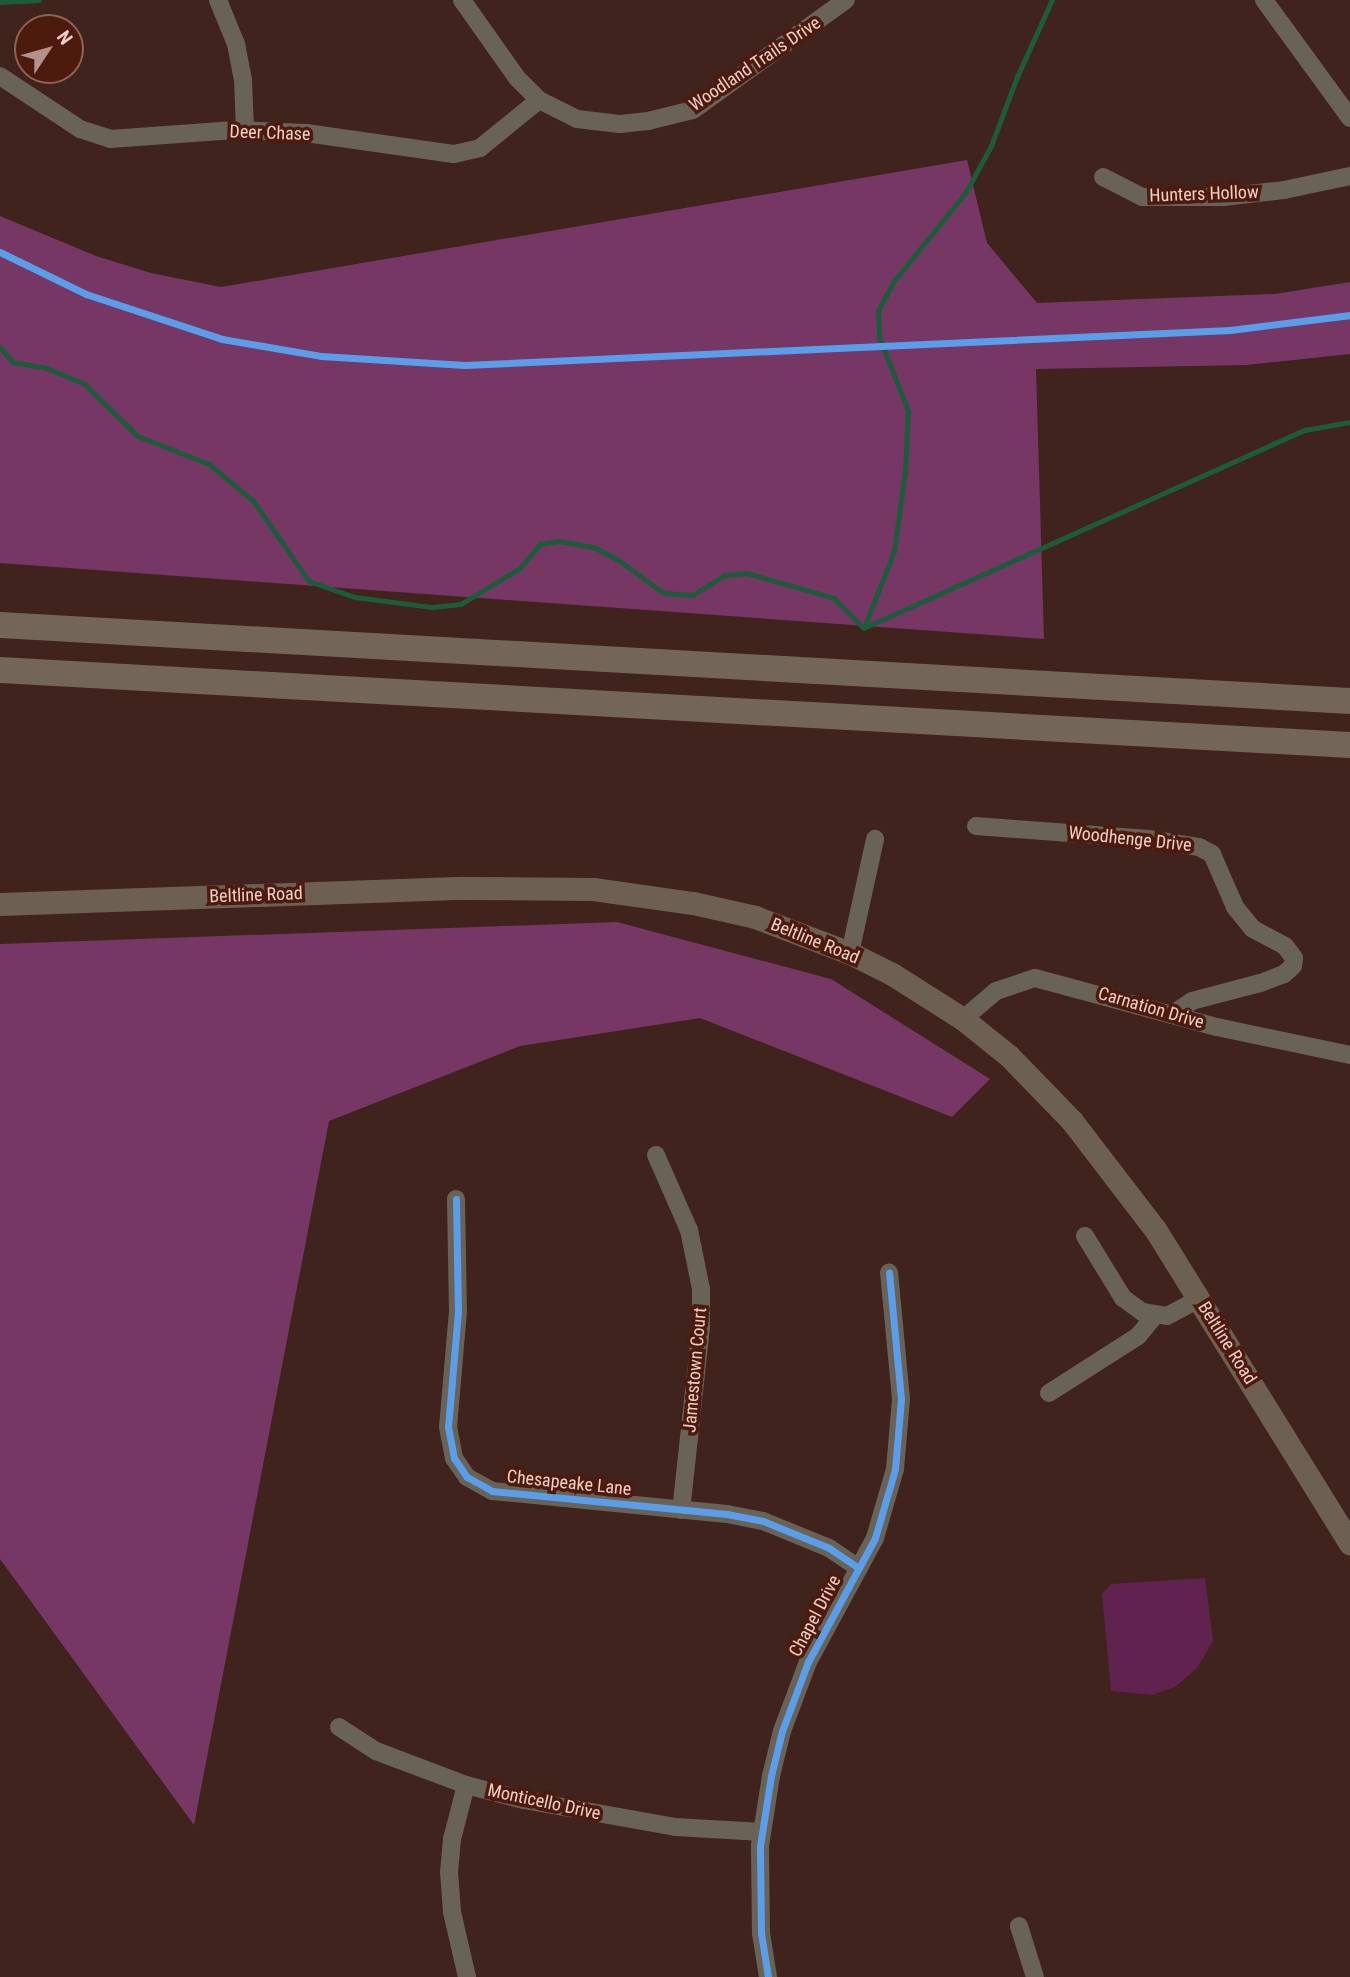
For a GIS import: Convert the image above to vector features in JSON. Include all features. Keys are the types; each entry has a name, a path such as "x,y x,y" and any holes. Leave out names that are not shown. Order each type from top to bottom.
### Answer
{"highway":[{"path":"0,625 1350,701"},
{"path":"0,670 1350,746"}],"main road":[{"name":"Beltline Road","path":"0,904 463,888 593,889 693,903 755,917 850,953 892,974 963,1019 1009,1056 1072,1121 1155,1229 1350,1543"}],"street":[{"path":"219,0 236,44 243,80 245,130"},
{"name":"Woodland Trails Drive","path":"462,0 517,78 539,100 557,111 598,124 648,121 693,110 846,0"},
{"path":"1264,0 1350,118"},
{"name":"Deer Chase","path":"0,76 80,129 96,136 125,139 245,130 369,140 454,154 480,148 539,100"},
{"name":"Hunters Hollow","path":"1102,177 1142,197 1223,197 1284,190 1350,176"},
{"name":"Woodhenge Drive","path":"976,826 1149,839 1199,847 1212,854 1235,907 1253,929 1285,946 1294,958 1293,966 1284,974 1260,983 1192,1001 1171,1015"},
{"path":"850,953 875,839"},
{"name":"Carnation Drive","path":"963,1019 996,991 1035,978 1171,1015 1350,1055"},
{"name":"Jamestown Court","path":"656,1155 690,1230 701,1289 701,1327 681,1510"},
{"name":"Chesapeake Lane","path":"456,1199 458,1311 448,1427 449,1445 459,1468 467,1477 492,1491 762,1521 818,1543 859,1567"},
{"path":"1085,1236 1123,1298 1142,1312 1167,1316 1199,1298"},
{"name":"Chapel Drive","path":"768,1977 759,1889 762,1832 771,1776 795,1693 875,1538 886,1504 900,1434 900,1363 889,1273"},
{"path":"1049,1393 1138,1336 1155,1316"},
{"name":"Monticello Drive","path":"339,1727 376,1751 466,1785 524,1800 676,1827 762,1832"},
{"path":"466,1785 452,1839 449,1872 452,1912 467,1977"},
{"path":"1019,1926 1035,1977"}],"shaded area":[{"path":"967,160 987,243 1037,303 1275,294 1350,282 1350,354 1246,365 1036,369 1044,639 0,563 0,216 96,256 151,273 221,287"},
{"path":"617,922 831,979 990,1079 952,1117 700,1018 520,1046 329,1121 194,1825 0,1559 0,944"},
{"path":"1205,1578 1213,1641 1197,1668 1175,1687 1152,1695 1111,1691 1102,1594 1111,1584"}],"waterway":[{"path":"0,2 39,0"},
{"path":"864,628 894,551 905,472 908,411 879,337 878,311 894,281 966,192 991,146 1017,77 1052,0"},
{"path":"0,347 13,362 47,368 85,384 138,436 209,464 253,500 309,581 355,597 432,607 461,604 520,568 540,544 559,541 594,547 620,561 664,593 693,595 725,575 747,573 834,598 864,628"},
{"path":"866,627 1305,430 1350,422"}],"cycle path":[{"path":"0,252 86,294 222,339 321,356 465,365 1230,330 1350,315"},
{"path":"456,1199 458,1311 448,1427 454,1458 467,1477 492,1491 727,1514 763,1521 829,1548 859,1568"},
{"path":"768,1977 761,1933 760,1846 771,1776 782,1731 808,1662 875,1538 895,1469 901,1399 889,1273"}]}
